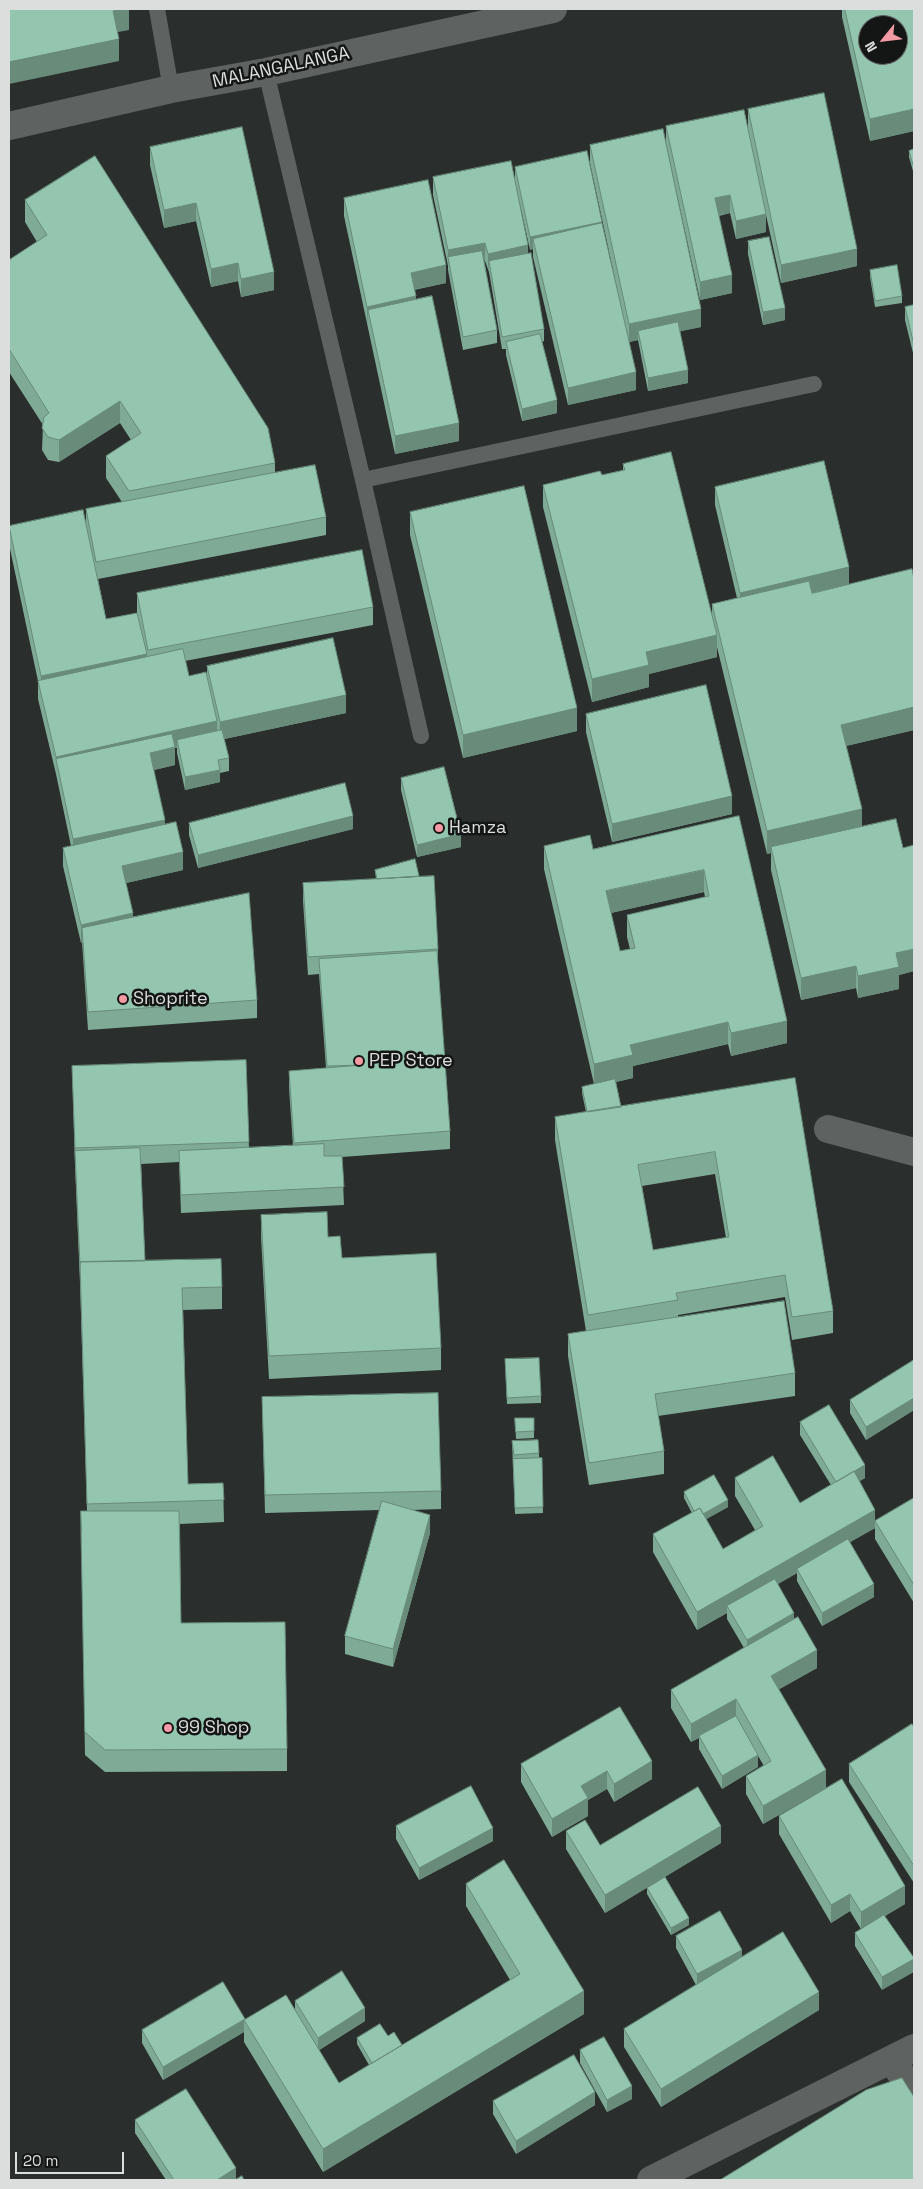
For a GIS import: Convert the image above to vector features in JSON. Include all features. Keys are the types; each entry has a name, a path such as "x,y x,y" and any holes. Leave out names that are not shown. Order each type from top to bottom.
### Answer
{"street":[{"name":"MALANGALANGA","path":"9,126 553,9"},
{"path":"828,1129 914,1152"},
{"path":"652,2180 903,2054 914,2094"}],"lane":[{"path":"156,9 171,90"},
{"path":"266,72 363,480 421,736"},
{"path":"363,480 814,384"}],"building":[{"path":"9,9 124,9 113,11 119,39 9,62"},
{"path":"845,9 914,9 914,109 870,119"},
{"path":"824,93 857,249 781,265 748,109"},
{"path":"744,110 766,214 736,221 730,195 715,198 732,275 700,282 666,126"},
{"path":"242,127 274,272 241,279 238,263 211,269 196,203 164,210 150,147"},
{"path":"663,129 701,309 629,324 590,145"},
{"path":"914,149 914,164 913,165 909,151"},
{"path":"587,151 602,222 530,237 515,167"},
{"path":"95,156 268,428 275,463 129,491 106,456 141,433 120,401 59,440 48,437 42,428 44,417 49,413 9,349 9,260 47,235 25,200"},
{"path":"511,161 528,245 488,254 485,243 448,250 433,177"},
{"path":"428,180 446,265 411,273 416,296 367,307 344,198"},
{"path":"602,223 636,372 568,388 533,239"},
{"path":"769,237 785,308 763,312 748,241"},
{"path":"482,251 497,330 463,337 448,257"},
{"path":"531,253 544,329 502,337 489,261"},
{"path":"897,265 902,296 875,301 870,270"},
{"path":"432,296 459,423 395,436 368,310"},
{"path":"914,305 914,345 905,307"},
{"path":"678,322 688,370 648,378 638,331"},
{"path":"540,334 557,400 522,409 506,342"},
{"path":"671,452 717,635 646,652 649,665 592,679 543,485 600,471 602,475 625,470 623,464"},
{"path":"824,461 849,567 740,593 715,487"},
{"path":"315,465 326,517 96,562 86,509"},
{"path":"524,486 577,708 463,735 410,512"},
{"path":"83,510 106,619 137,613 147,654 41,676 9,526"},
{"path":"362,550 373,607 148,650 137,593"},
{"path":"912,569 914,579 914,707 841,725 862,809 767,831 712,604 809,581 812,593"},
{"path":"333,638 346,695 220,722 207,666"},
{"path":"183,649 189,676 206,672 217,721 56,757 38,681"},
{"path":"706,685 732,796 612,824 586,714"},
{"path":"222,730 229,758 218,760 220,770 185,777 177,740"},
{"path":"172,734 175,747 150,753 165,820 73,839 56,759"},
{"path":"444,767 461,834 417,845 401,778"},
{"path":"345,783 353,816 198,855 189,823"},
{"path":"739,816 787,1021 731,1033 728,1022 630,1045 633,1055 594,1064 544,846 590,835 593,849","holes":["704,870 709,896 627,915 635,948 620,951 606,891"]},
{"path":"896,819 903,848 914,845 914,949 896,953 899,967 858,976 856,966 801,978 771,847"},
{"path":"176,822 183,852 122,866 133,913 81,925 63,848"},
{"path":"415,859 419,876 377,879 375,870"},
{"path":"434,876 438,949 308,957 303,883"},
{"path":"249,893 257,1000 88,1012 82,928"},
{"path":"437,951 450,1131 294,1143 289,1071 362,1065 327,1066 319,959"},
{"path":"246,1060 249,1142 75,1148 72,1066"},
{"path":"795,1078 833,1311 792,1317 785,1275 676,1293 678,1300 588,1315 555,1117","holes":["715,1152 729,1237 653,1250 638,1165"]},
{"path":"615,1079 621,1107 587,1112 582,1087"},
{"path":"324,1144 324,1156 342,1156 344,1187 181,1195 179,1151"},
{"path":"140,1148 145,1261 80,1262 80,1265 75,1151"},
{"path":"327,1212 328,1237 340,1236 342,1258 436,1253 441,1348 269,1356 261,1215"},
{"path":"221,1259 222,1287 182,1288 188,1484 223,1483 224,1500 87,1504 80,1262"},
{"path":"784,1301 795,1373 655,1394 664,1451 589,1463 568,1334"},
{"path":"539,1358 541,1396 507,1398 505,1359"},
{"path":"914,1360 914,1398 866,1427 850,1400"},
{"path":"438,1393 441,1491 265,1495 262,1397"},
{"path":"829,1405 865,1465 836,1482 800,1422"},
{"path":"515,1418 534,1418 534,1431 516,1432"},
{"path":"538,1440 539,1453 514,1455 512,1441"},
{"path":"773,1456 800,1503 854,1471 875,1510 697,1612 653,1534 700,1508 723,1549 763,1526 735,1478"},
{"path":"542,1458 543,1507 515,1508 513,1459"},
{"path":"714,1475 728,1500 703,1514 700,1508 694,1511 684,1492"},
{"path":"914,1498 914,1585 875,1521"},
{"path":"382,1501 430,1515 393,1649 345,1636"},
{"path":"81,1511 179,1511 181,1623 285,1622 287,1749 105,1750 85,1732"},
{"path":"848,1539 874,1584 822,1613 797,1569"},
{"path":"775,1579 794,1613 747,1640 727,1606"},
{"path":"798,1617 817,1650 771,1676 826,1770 763,1806 746,1776 771,1761 736,1699 691,1724 671,1690"},
{"path":"620,1707 652,1761 614,1784 607,1771 581,1786 588,1798 552,1819 521,1764"},
{"path":"736,1716 758,1755 722,1776 699,1736"},
{"path":"912,1724 914,1727 914,1866 849,1764"},
{"path":"842,1779 905,1886 861,1912 850,1894 831,1905 779,1816"},
{"path":"471,1786 493,1828 419,1868 396,1826"},
{"path":"698,1787 721,1826 605,1895 566,1831 585,1820 600,1845"},
{"path":"504,1860 584,1991 323,2149 244,2020 286,1995 339,2083 520,1974 466,1884"},
{"path":"665,1877 689,1918 671,1928 647,1888"},
{"path":"720,1911 742,1950 697,1974 676,1936"},
{"path":"884,1915 914,1959 882,1977 855,1933"},
{"path":"783,1932 819,1992 661,2089 624,2029"},
{"path":"342,1971 365,2008 318,2038 295,2001"},
{"path":"223,1982 245,2019 163,2067 142,2030"},
{"path":"380,2024 388,2036 394,2032 402,2045 372,2063 357,2038"},
{"path":"604,2037 632,2086 607,2100 580,2050"},
{"path":"574,2055 595,2092 516,2141 493,2101"},
{"path":"902,2078 914,2097 914,2180 720,2180 866,2090"},
{"path":"186,2089 236,2168 217,2180 174,2180 135,2120"},
{"path":"242,2176 244,2180 235,2180"}],"place":[{"name":"Hamza","path":"439,828"},
{"name":"Shoprite","path":"123,999"},
{"name":"PEP Store","path":"359,1061"},
{"name":"99 Shop","path":"168,1728"}]}
